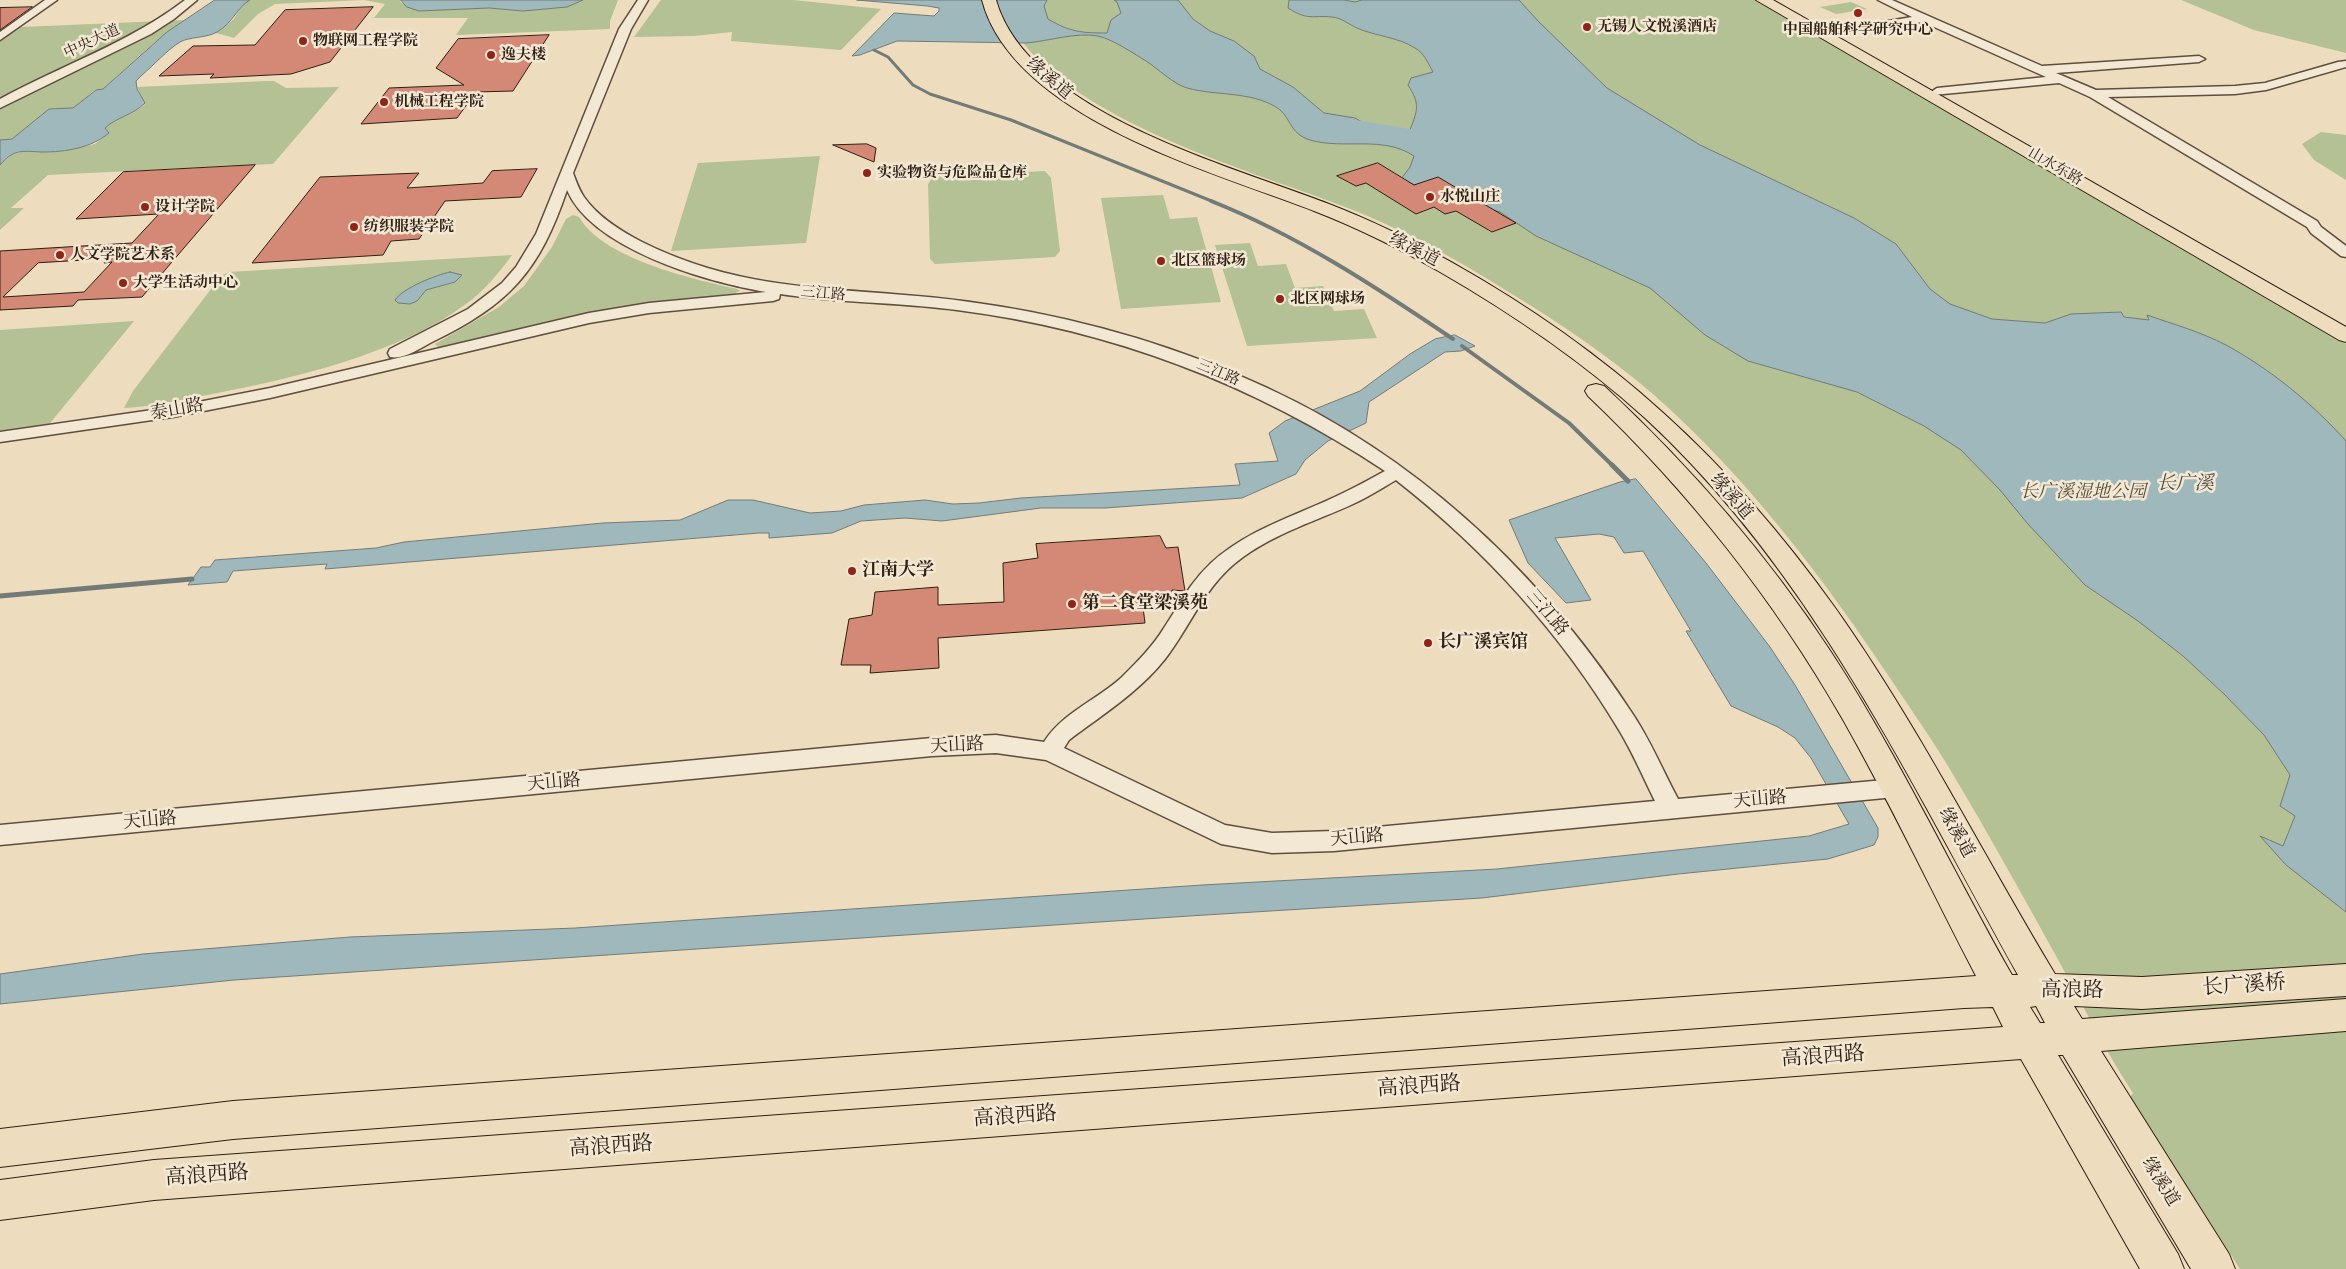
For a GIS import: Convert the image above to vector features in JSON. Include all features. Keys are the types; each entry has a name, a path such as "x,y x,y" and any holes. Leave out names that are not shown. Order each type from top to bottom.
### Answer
{"main road":[{"name":"缘溪道","path":"989,0 1009,54 1010,66 1048,99 1092,127 1185,169 1305,213 1403,259 1490,310 1583,379 1636,426 1682,474 1780,597 1836,684 1885,789 2163,1269"},
{"name":"山水东路","path":"1763,0 2330,320"},
{"name":"山水东路","path":"1776,0 2330,320 2346,336"},
{"name":"缘溪道","path":"1009,54 1103,119 1138,137 1198,163 1323,208 1389,238 1454,271 1520,312 1580,353 1654,415 1715,478 1767,538 1856,660 2073,1038 2214,1269"},
{"name":"长广溪桥","path":"2142,993 2346,980"},
{"name":"高浪路","path":"2002,991 2045,990 2142,993"},
{"path":"0,1148 233,1120 1964,992 2002,991"},
{"name":"长广溪桥","path":"2073,1038 2165,1028 2346,1015"},
{"path":"2030,1042 2073,1038"},
{"name":"高浪西路","path":"0,1200 154,1180 2030,1042"}],"street":[{"path":"0,37 52,0"},
{"name":"中央大道","path":"0,104 24,90 142,34 167,19 192,0"},
{"path":"353,372 465,318 488,303 508,286 535,251 625,29 642,0"},
{"path":"1883,0 2094,94 2276,201 2312,224 2316,230 2346,253"},
{"path":"1835,33 1926,18"},
{"path":"2040,70 2199,59"},
{"path":"2094,94 2235,90 2266,86 2342,64"},
{"path":"1937,92 2060,78"},
{"name":"三江路","path":"566,173 569,188 595,218 617,235 650,252 721,279 779,290 845,297 922,301 981,308 1048,320 1114,336 1177,356 1295,408 1352,441 1397,472 1462,524 1509,568 1581,655 1616,707 1671,808"},
{"path":"353,372 530,330 649,308 772,296 845,297"},
{"name":"泰山路","path":"0,437 173,412 270,393 353,372"},
{"path":"1050,752 1061,734 1128,684 1156,655 1174,632 1191,599 1216,570 1236,552 1285,525 1347,499 1397,472"},
{"name":"天山路","path":"0,836 932,747 996,744 1050,752 1222,834 1272,843 1343,840 1885,789"}],"green space":[{"path":"250,0 364,0 275,4 258,14 234,38 216,33 234,19 243,4"},
{"path":"364,0 401,0 400,2 419,11 486,8 523,11 567,7 583,0 618,0 610,21 610,29 456,35 468,18 374,18 385,4"},
{"path":"661,0 793,0 881,9 841,50 731,41 732,32 694,36 634,37"},
{"name":"长广溪湿地公园","path":"1001,0 1757,0 2247,284 2346,344 2346,1269 2240,1269 2130,1097 2133,1093 2104,1046 1991,840 1928,735 1868,645 1813,569 1753,495 1688,427 1654,395 1583,340 1526,303 1436,250 1363,214 1156,135 1103,108 1057,76 1022,41"},
{"path":"2181,0 2346,0 2346,53 2254,30"},
{"path":"1851,2 1867,9 1836,14 1820,7"},
{"path":"186,20 153,44 103,89 95,90 73,108 49,109 12,139 0,140 0,41 21,27"},
{"path":"274,81 286,88 339,87 273,164 48,175 11,208 24,208 0,230 0,165 11,155 24,151 55,152 95,144 109,133 105,128 110,124 145,104 137,87"},
{"path":"2321,132 2346,135 2346,180 2314,160 2302,144"},
{"path":"820,156 806,243 671,251 698,163"},
{"path":"1045,171 1051,178 1060,251 1055,257 935,264 930,259 928,184 933,177"},
{"name":"北区篮球场","path":"1163,195 1170,219 1197,217 1221,302 1121,309 1101,198"},
{"path":"573,215 579,217 591,232 608,245 628,256 674,273 740,291 733,294 697,297 589,313 519,328 448,347 439,348 435,344 499,307 524,286 552,247 566,219"},
{"name":"北区网球场","path":"1250,243 1258,266 1286,264 1295,288 1323,286 1334,311 1364,309 1377,338 1247,346 1215,245"},
{"path":"512,255 491,281 466,304 439,322 376,351 307,373 239,389 166,403 124,408 133,391 221,276 229,272"},
{"path":"134,321 46,428 0,434 0,330"}],"water":[{"path":"215,0 250,0 217,32 180,42 165,53 136,81 137,89 145,103 105,128 109,133 86,146 78,148 60,151 23,151 15,153 0,165 0,140 12,139 49,109 73,108 96,90 103,89 167,32"},
{"path":"401,0 583,0 567,7 523,11 489,8 419,11 407,7"},
{"name":"长广溪","path":"857,0 1047,0 1044,6 1048,19 1076,31 1107,33 1111,20 1121,13 1117,2 1114,0 1178,0 1193,19 1210,31 1234,41 1254,56 1260,69 1293,87 1324,113 1355,118 1379,132 1394,134 1410,130 1415,117 1416,102 1408,85 1411,78 1433,72 1423,55 1408,44 1364,31 1339,19 1300,15 1288,8 1289,0 1344,0 1355,2 1362,0 1519,0 1607,88 1700,145 1854,218 1896,244 1930,289 1950,304 1992,319 2045,323 2071,314 2121,312 2124,317 2149,320 2147,315 2207,336 2242,354 2305,400 2346,441 2346,912 2286,865 2260,836 2283,846 2295,816 2280,806 2290,775 2264,735 2183,656 2138,621 2085,585 2027,523 2000,490 1961,450 1924,426 1857,392 1748,361 1705,335 1650,288 1536,236 1500,212 1417,186 1401,179 1410,167 1414,156 1402,150 1376,144 1337,144 1310,140 1294,129 1281,111 1266,102 1244,96 1187,88 1172,80 1129,50 1098,36 1071,36 1026,43 897,41 860,55 852,56 894,13 934,16 939,11 939,8 927,6"},
{"path":"450,272 462,275 455,282 426,290 417,301 410,304 398,303 395,300 399,295 412,287"},
{"path":"1455,335 1475,346 1461,351 1445,352 1369,402 1366,423 1328,441 1305,460 1296,474 1242,498 1105,508 1041,508 942,521 905,518 861,521 832,533 769,538 769,533 759,533 325,569 327,564 233,571 227,582 188,585 201,567 210,567 215,560 376,548 404,542 603,523 680,520 728,500 753,500 810,513 841,511 864,505 925,500 953,504 979,503 1021,498 1240,485 1235,464 1278,461 1269,433 1285,421 1360,391 1410,354 1435,339"},
{"path":"1636,479 1706,563 1770,647 1795,685 1878,828 1878,837 1874,845 1828,859 1678,874 1482,898 234,980 0,1004 0,974 143,954 350,937 575,928 1202,885 1497,869 1809,836 1849,824 1811,758 1795,738 1778,727 1731,706 1686,631 1691,631 1643,551 1624,553 1614,537 1599,534 1555,538 1591,600 1566,603 1528,563 1509,520 1620,482"}],"building":[{"path":"32,7 0,30 0,8"},
{"name":"物联网工程学院","path":"373,7 330,62 291,74 210,78 214,74 159,76 193,46 255,45 285,10"},
{"path":"549,35 513,91 476,92 457,118 361,124 389,88 464,85 436,68 458,39"},
{"path":"867,144 876,148 874,162 833,145"},
{"name":"水悦山庄","path":"1378,163 1414,185 1438,177 1516,223 1492,232 1456,211 1445,214 1434,207 1416,214 1366,183 1356,186 1337,176"},
{"path":"255,165 142,297 78,300 73,306 0,310 0,251 132,243 159,214 76,219 123,172","holes":["107,259 104,263 112,262 84,292 3,297 38,263"]},
{"name":"纺织服装学院","path":"537,169 521,197 445,201 419,239 391,241 383,255 252,263 320,177 419,173 407,188 483,183 492,171"},
{"name":"第二食堂梁溪苑","path":"1160,536 1166,548 1178,547 1185,591 1172,590 1174,607 1143,607 1145,623 938,638 939,668 870,673 871,665 841,665 849,619 872,615 875,592 938,587 938,605 1004,602 1003,563 1038,558 1036,544"}],"waterway":[{"path":"874,50 888,57 913,85 930,94 1011,120 1214,202"},
{"path":"1332,121 1439,140"},
{"path":"1211,201 1274,230 1335,263 1453,339"},
{"path":"1462,346 1569,423 1613,466"},
{"path":"1613,466 1628,481"},
{"path":"0,596 192,579"}],"place":[{"name":"中国船舶科学研究中心","path":"1858,13"},
{"name":"无锡人文悦溪酒店","path":"1587,27"},
{"name":"物联网工程学院","path":"303,41"},
{"name":"逸夫楼","path":"491,55"},
{"name":"机械工程学院","path":"384,102"},
{"name":"实验物资与危险品仓库","path":"867,173"},
{"name":"水悦山庄","path":"1430,197"},
{"name":"设计学院","path":"145,207"},
{"name":"纺织服装学院","path":"354,227"},
{"name":"人文学院艺术系","path":"60,255"},
{"name":"北区篮球场","path":"1161,261"},
{"name":"大学生活动中心","path":"123,283"},
{"name":"北区网球场","path":"1280,299"},
{"name":"江南大学","path":"852,571"},
{"name":"第二食堂梁溪苑","path":"1072,604"},
{"name":"长广溪宾馆","path":"1428,643"}]}
